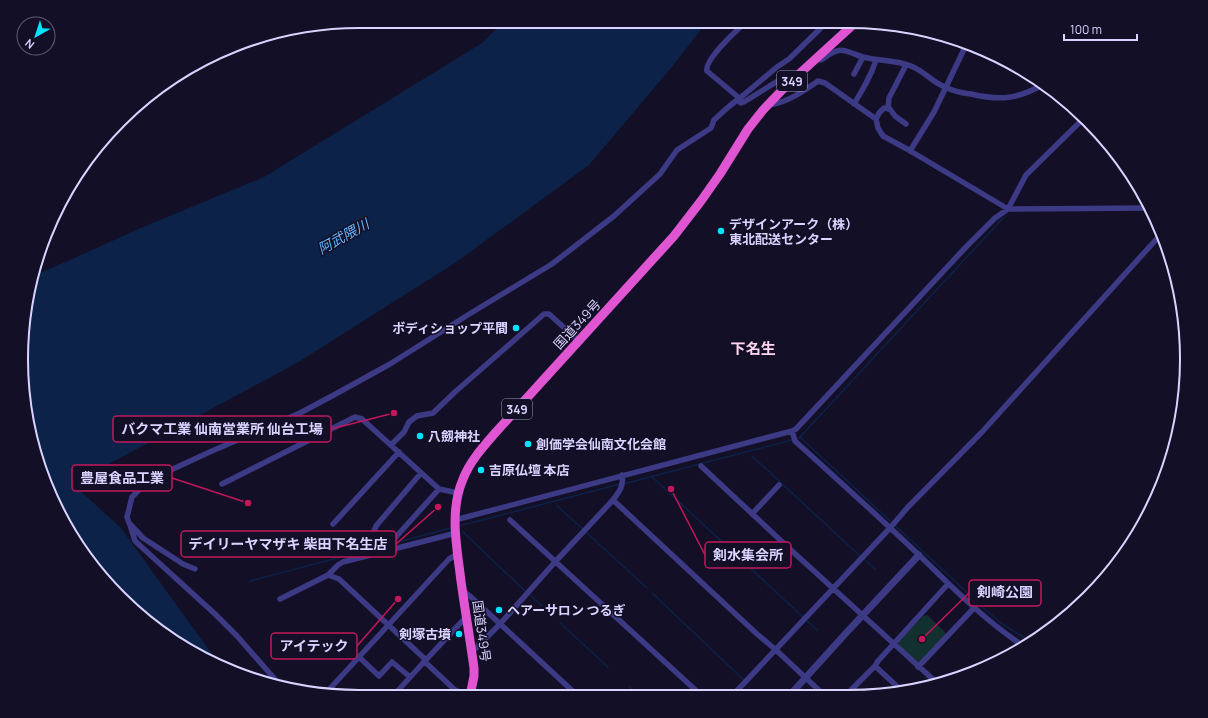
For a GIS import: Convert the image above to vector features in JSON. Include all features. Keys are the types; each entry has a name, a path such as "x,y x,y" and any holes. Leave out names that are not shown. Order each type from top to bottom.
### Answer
{"highway":[{"name":"国道349号","path":"470,690 474,676 472,652 458,554 455,527 455,507 463,478 475,456 648,265 684,223 716,179 748,129 768,105 849,28"}],"street":[{"path":"740,28 717,52 706,68 707,71 742,100"},
{"path":"742,100 777,67 789,59 821,28"},
{"path":"910,151 934,112 964,49"},
{"path":"816,59 821,60 839,50 876,60 906,65 920,70 936,83 945,88 995,98 1019,96 1038,87"},
{"path":"854,74 863,57"},
{"path":"854,104 872,73 876,60"},
{"path":"888,109 889,98 906,65"},
{"path":"275,680 237,636 215,614 134,541 127,517 132,497 144,485 162,474 273,425 332,396 390,364 552,264 623,208 660,174 677,150 711,128 714,120 726,108 737,100 741,103 742,100 781,79 801,74"},
{"path":"768,105 793,97 818,81 825,83 876,119 878,128 883,136 1008,209 1143,208"},
{"path":"876,119 884,108 890,109 895,116 906,124"},
{"path":"280,599 328,575 343,562 455,527 526,502 792,432 966,247 995,218 1008,209 1026,175 1080,122"},
{"path":"738,690 908,507 982,432 1157,238"},
{"path":"391,445 404,432 409,422 417,416 433,413 544,314 549,314 579,341"},
{"path":"222,484 352,417 355,417 362,419 439,489 458,493"},
{"path":"792,432 795,441 891,526 948,584 996,627 1019,643"},
{"path":"333,524 399,452"},
{"path":"701,466 862,616 933,680"},
{"path":"421,473 376,526 374,531 384,540 395,538 439,489"},
{"path":"472,652 500,624 613,500 621,490 622,476"},
{"path":"752,514 779,486"},
{"path":"613,500 819,690"},
{"path":"127,517 129,523 143,538 183,564 195,569"},
{"path":"510,520 695,690"},
{"path":"330,688 449,559 458,554"},
{"path":"795,690 919,555"},
{"path":"328,575 339,579 389,625 455,690"},
{"path":"851,690 948,584"},
{"path":"463,591 572,690"},
{"path":"918,667 974,608"},
{"path":"398,690 466,617"},
{"path":"359,657 379,676 392,662 410,677"},
{"path":"874,666 896,686"}],"green space":[{"path":"927,615 945,632 945,635 921,663 917,663 899,647 898,642 923,616"}],"water":[{"name":"阿武隈川","path":"497,28 702,28 671,68 589,165 455,263 297,363 94,472 74,485 121,528 213,656 193,646 157,622 125,593 96,561 72,524 53,486 39,445 34,424 29,381 29,337 34,294 39,273 143,227 264,177 482,43"}],"waterway":[{"path":"796,439 800,437 1003,218"},
{"path":"800,437 987,611 1001,623 1026,639"},
{"path":"623,484 792,440"},
{"path":"752,456 860,556"},
{"path":"651,476 803,617"},
{"path":"459,526 620,484"},
{"path":"557,506 583,529"},
{"path":"250,581 451,528"},
{"path":"463,532 525,591"},
{"path":"587,533 647,588"},
{"path":"864,559 875,569"},
{"path":"652,593 745,681"},
{"path":"530,595 542,606"},
{"path":"807,621 817,630"},
{"path":"560,623 608,667"},
{"path":"629,686 633,690"}],"place":[{"name":"デザインアーク（株） 東北配送センター","path":"721,231"},
{"name":"ボディショップ平間","path":"516,328"},
{"name":"バクマ工業 仙南営業所 仙台工場","path":"394,413"},
{"name":"八劔神社","path":"420,436"},
{"name":"創価学会仙南文化会館","path":"528,444"},
{"name":"吉原仏壇 本店","path":"481,470"},
{"name":"剣水集会所","path":"671,489"},
{"name":"豊屋食品工業","path":"248,503"},
{"name":"デイリーヤマザキ 柴田下名生店","path":"438,507"},
{"name":"アイテック","path":"398,599"},
{"name":"ヘアーサロン つるぎ","path":"499,610"},
{"name":"剣塚古墳","path":"459,634"},
{"name":"剣崎公園","path":"922,639"}],"district":[{"name":"下名生","path":"753,348"}]}
